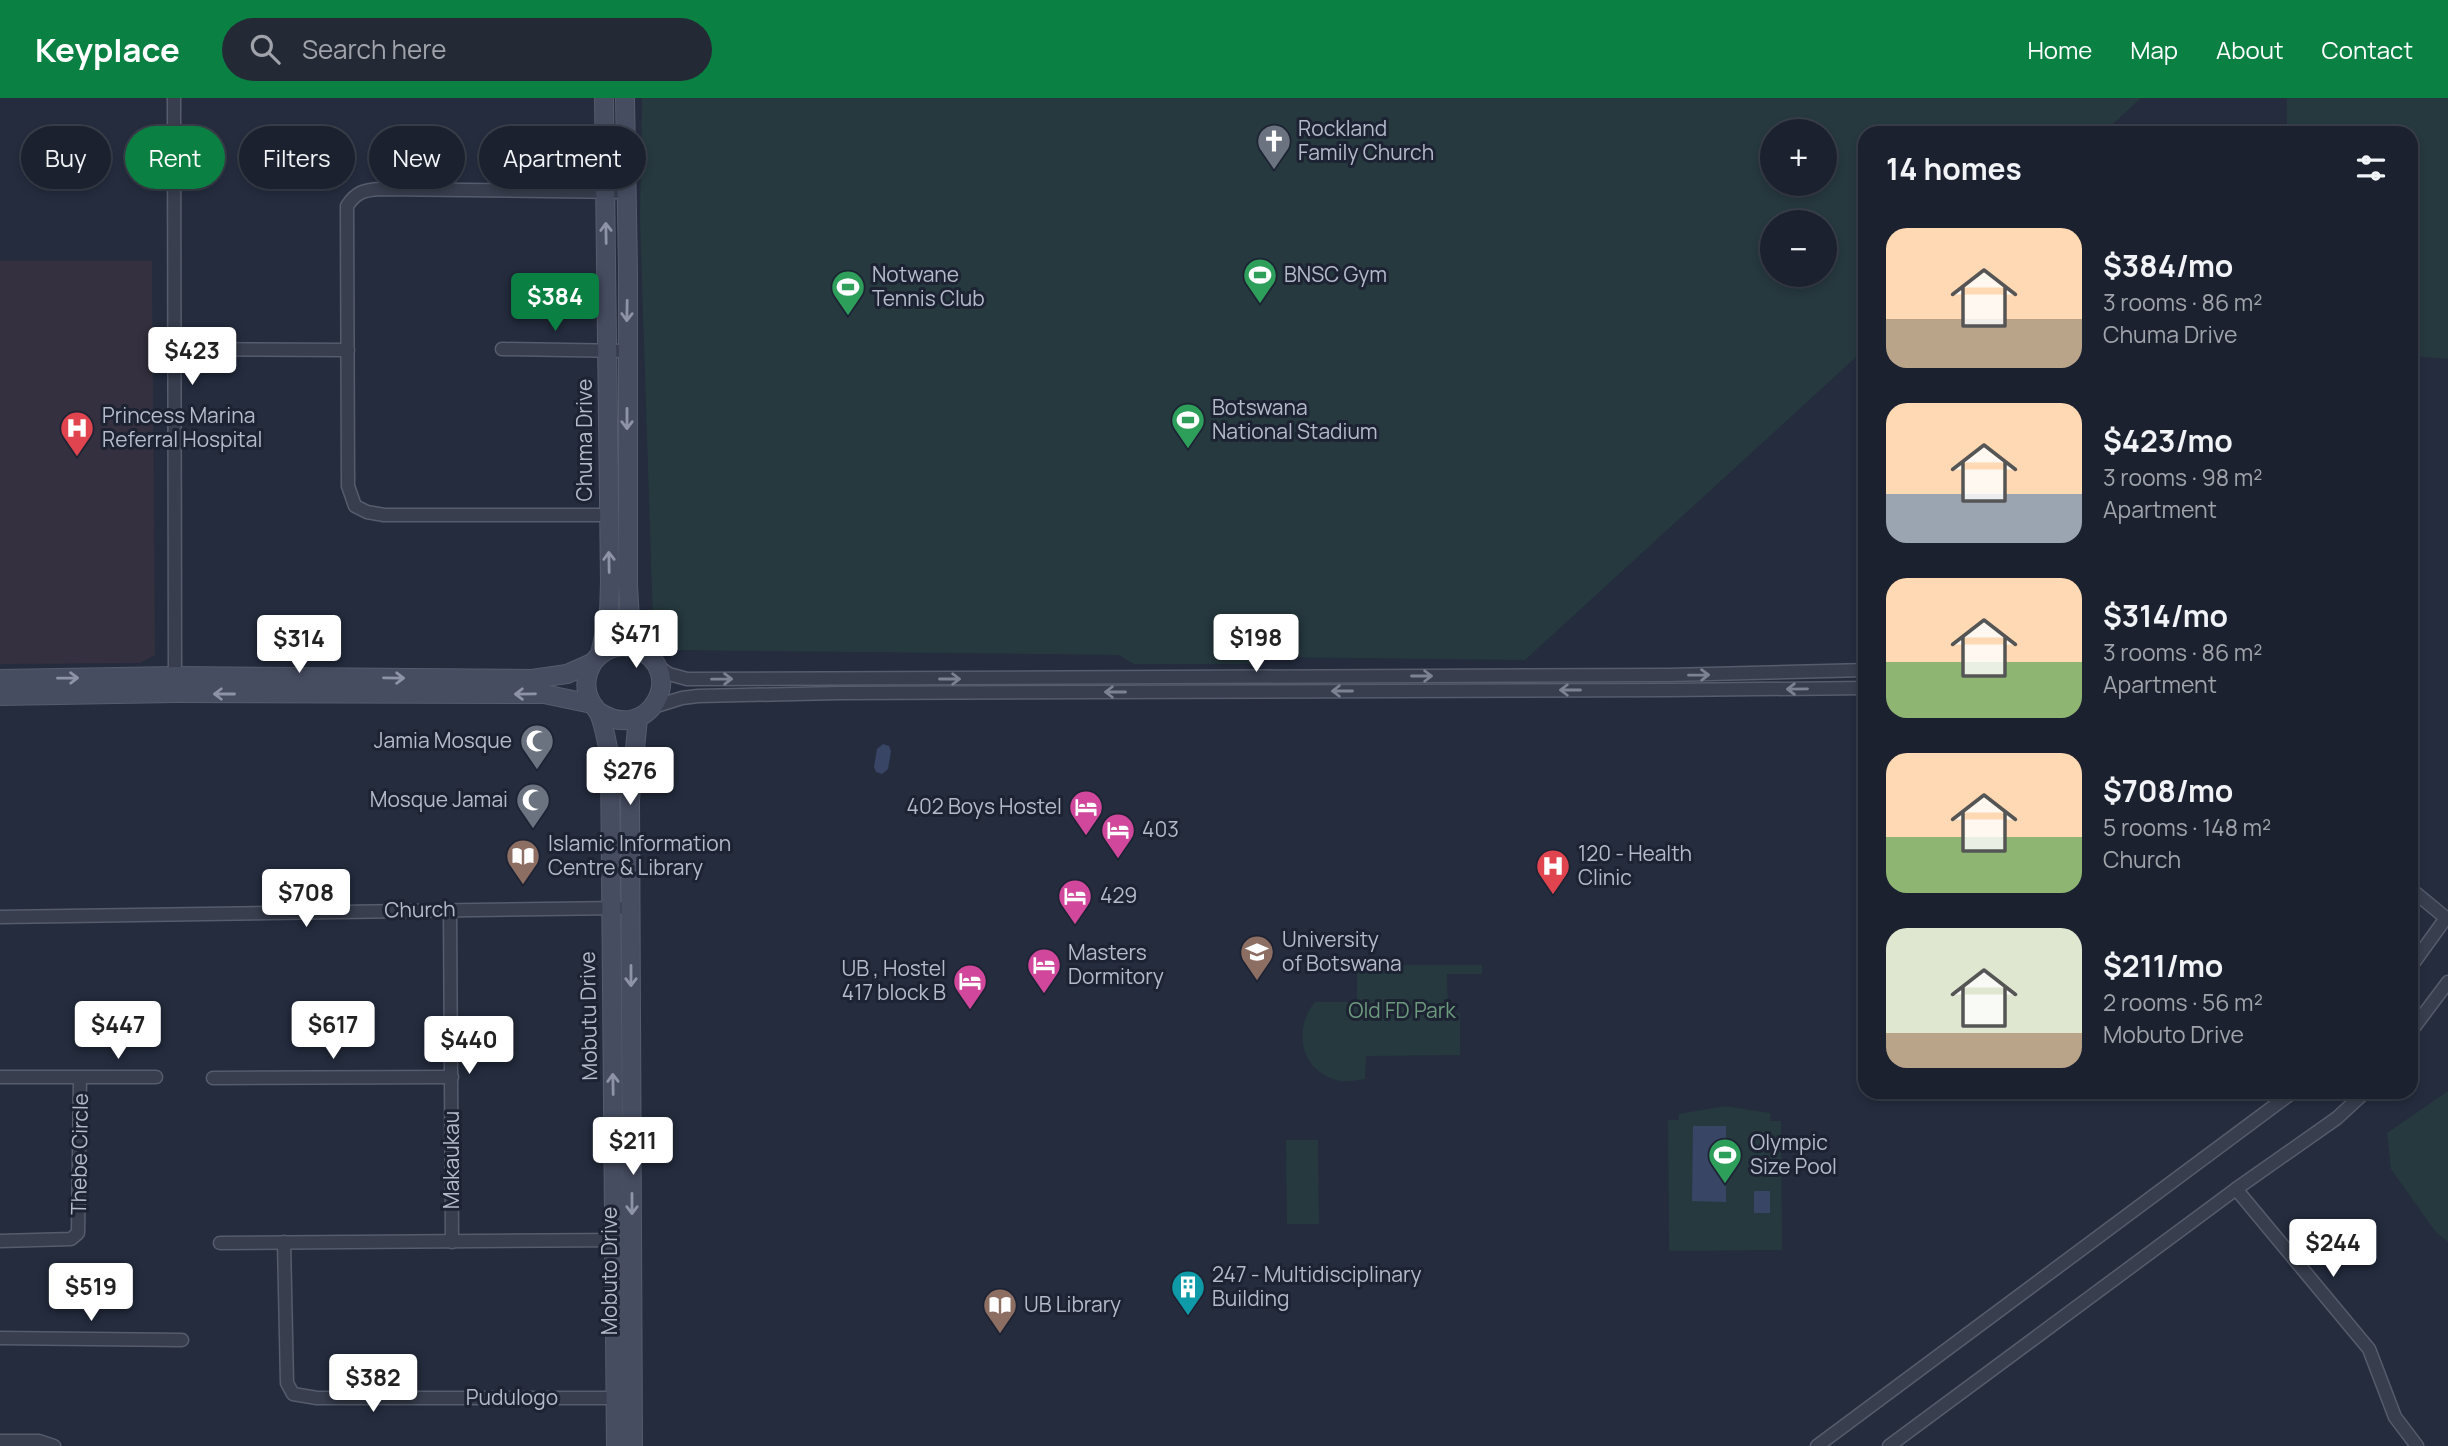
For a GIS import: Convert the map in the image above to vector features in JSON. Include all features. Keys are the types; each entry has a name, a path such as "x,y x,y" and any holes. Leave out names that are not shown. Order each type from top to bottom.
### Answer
{"main road":[{"name":"Chuma Drive","path":"596,659 609,615 604,98"},
{"name":"Chuma Drive","path":"625,98 628,585 629,620 636,648"},
{"path":"0,679 175,685 544,694 596,708 618,721 638,719 653,707 661,687 657,666 648,655 636,648 623,646 611,648 596,659 559,676 532,679 175,685 0,696"},
{"path":"596,659 586,684 596,708"},
{"name":"Mobutu Drive","path":"596,708 610,758 611,908 623,1240 625,1437"},
{"name":"Mobuto Drive","path":"623,1240 630,800 638,719"}],"street":[{"path":"174,98 175,685"},
{"path":"608,515 384,515 367,512 355,506 348,486 347,206 353,197 362,191 626,192"},
{"path":"176,349 348,350"},
{"path":"502,349 627,351"},
{"path":"657,666 669,674 687,679 1669,675 1858,670"},
{"path":"1668,690 1669,675"},
{"path":"653,707 698,696 839,692 1858,688"},
{"path":"2418,895 2445,918 2418,956"},
{"name":"Church","path":"0,917 630,908"},
{"name":"Makaukau","path":"450,910 452,1242"},
{"path":"2418,1022 2448,982"},
{"path":"0,1077 156,1077"},
{"path":"213,1078 452,1077"},
{"name":"Thebe Circle","path":"0,1241 71,1239 78,1233 80,1078"},
{"path":"1817,1446 2284,1099"},
{"path":"1889,1446 2236,1189 2343,1114 2358,1099"},
{"path":"2236,1189 2369,1349 2395,1417 2417,1446"},
{"path":"220,1243 623,1240"},
{"name":"Pudulogo","path":"284,1242 287,1383 293,1394 317,1398 624,1398"},
{"path":"0,1338 182,1340"},
{"path":"0,1441 39,1441 54,1446"}],"shaded area":[{"name":"Princess Marina Referral Hospital","path":"0,261 152,261 155,655 140,663 0,664"}],"green space":[{"path":"642,98 2141,98 2111,126 1858,126 1858,355 1525,660 1262,657 1249,664 1134,664 1119,655 672,650 653,622 640,221 641,189 646,189 646,126 642,126"},
{"path":"2287,98 2448,98 2448,359 2418,356 2418,126 2287,126"},
{"name":"Old FD Park","path":"1371,965 1482,965 1482,974 1447,974 1448,1012 1460,1013 1460,1055 1366,1056 1365,1079 1349,1081 1333,1079 1313,1065 1303,1045 1304,1023 1308,1012 1315,1002 1357,1002 1357,973 1370,972"},
{"path":"2448,1091 2448,1242 2435,1231 2391,1169 2387,1133"},
{"name":"Olympic Size Pool","path":"1725,1106 1770,1113 1771,1121 1781,1121 1782,1250 1669,1251 1668,1120 1679,1120 1679,1114"},
{"path":"1286,1140 1318,1140 1319,1224 1287,1224"}],"water":[{"path":"883,744 889,746 891,751 888,769 882,774 876,772 874,767 877,749"},
{"path":"1693,1126 1726,1126 1726,1202 1692,1201"},
{"path":"1754,1191 1770,1191 1770,1213 1754,1213"}],"place":[{"name":"Rockland Family Church","path":"1274,171"},
{"name":"BNSC Gym","path":"1260,305"},
{"name":"Notwane Tennis Club","path":"848,317"},
{"name":"Botswana National Stadium","path":"1188,450"},
{"name":"Princess Marina Referral Hospital","path":"77,458"},
{"name":"Jamia Mosque","path":"537,771"},
{"name":"Mosque Jamai","path":"533,830"},
{"name":"402 Boys Hostel","path":"1086,837"},
{"name":"403","path":"1118,860"},
{"name":"Islamic Information Centre & Library","path":"523,886"},
{"name":"120 - Health Clinic","path":"1553,896"},
{"name":"429","path":"1075,926"},
{"name":"University of Botswana","path":"1257,982"},
{"name":"Masters Dormitory","path":"1044,995"},
{"name":"UB , Hostel 417 block B","path":"970,1011"},
{"name":"Olympic Size Pool","path":"1725,1185"},
{"name":"247 - Multidisciplinary Building","path":"1188,1317"},
{"name":"UB Library","path":"1000,1335"}]}
